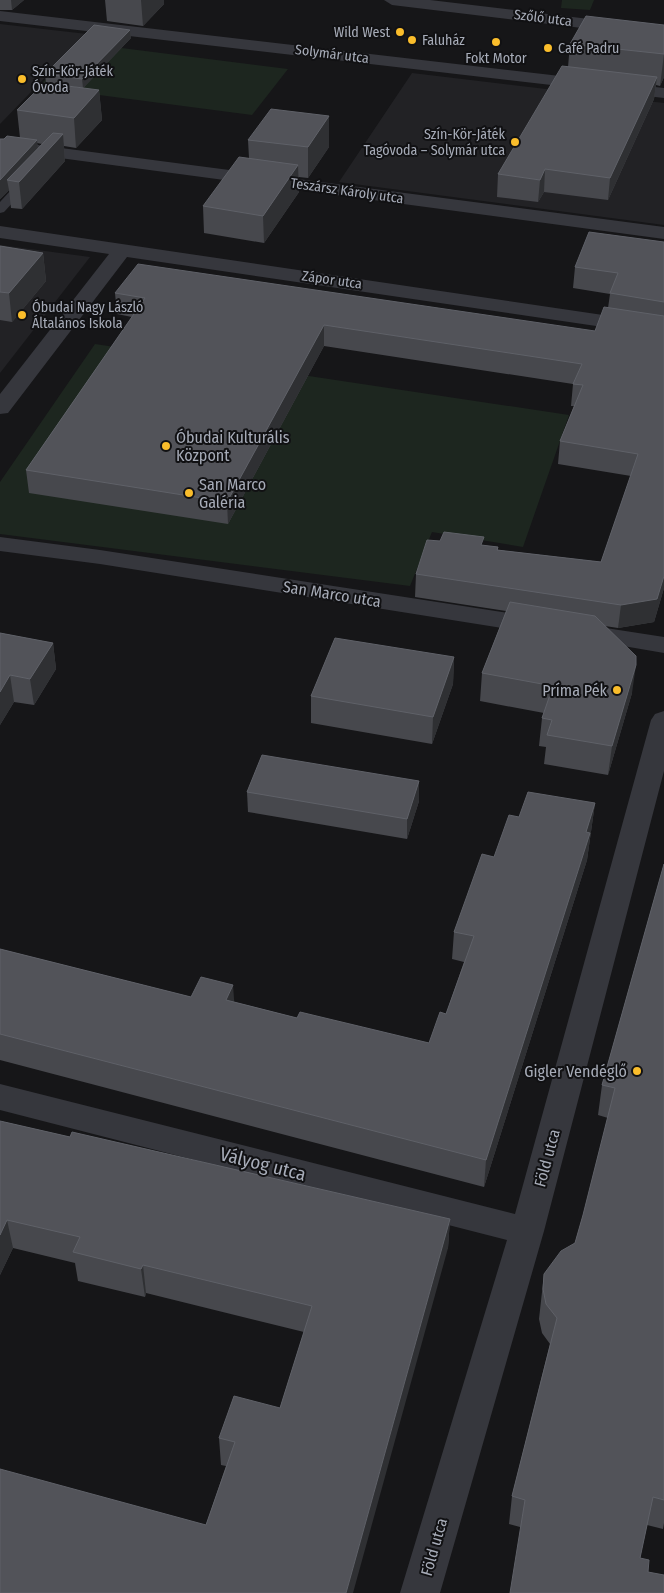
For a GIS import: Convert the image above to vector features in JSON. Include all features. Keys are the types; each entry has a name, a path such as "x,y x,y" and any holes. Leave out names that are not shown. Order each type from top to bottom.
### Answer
{"street":[{"name":"Szőlő utca","path":"392,0 664,33"},
{"name":"Solymár utca","path":"0,16 664,93"},
{"name":"Teszársz Károly utca","path":"0,145 664,233"},
{"name":"Zápor utca","path":"0,232 664,330"},
{"path":"0,408 123,249"},
{"name":"San Marco utca","path":"0,544 664,645"},
{"name":"Föld utca","path":"420,1593 527,1231 664,720"},
{"name":"Vályog utca","path":"0,1097 527,1231"}],"lane":[{"path":"0,209 53,152"}],"shaded area":[{"path":"562,0 594,0 590,10 561,8"},
{"name":"Szín-Kör-Játék Óvoda","path":"0,24 87,34 0,124"},
{"path":"82,43 288,69 252,115 38,87"},
{"name":"Szín-Kör-Játék Tagóvoda – Solymár utca","path":"412,73 664,103 664,225 339,182"},
{"name":"Óbudai Nagy László Általános Iskola","path":"0,245 90,257 0,373"},
{"path":"95,344 569,415 523,547 432,532 410,586 0,534 0,482"}],"building":[{"path":"586,16 664,25 664,54 570,44"},
{"path":"94,25 130,30 82,79 45,74"},
{"path":"562,66 657,77 610,178 545,169 540,180 498,174"},
{"path":"44,83 99,90 74,118 17,110"},
{"path":"271,109 329,116 308,147 248,140"},
{"path":"53,133 63,134 19,182 7,180"},
{"path":"7,136 37,140 0,180 0,139 4,139"},
{"path":"239,157 298,165 263,216 203,206"},
{"path":"589,232 664,242 664,302 610,293 618,273 575,267"},
{"path":"0,246 43,253 9,293 0,292"},
{"path":"138,264 595,331 604,307 664,316 664,576 657,599 621,605 416,574 427,540 440,541 444,532 484,537 481,545 498,547 497,550 601,562 638,454 560,441 583,385 573,384 582,364 324,325 227,502 26,470 145,298 115,293"},
{"path":"510,602 595,616 636,656 636,665 612,746 547,735 552,720 542,718 553,686 482,673"},
{"path":"0,633 53,643 30,679 10,675 0,692"},
{"path":"335,638 454,657 433,717 311,696"},
{"path":"262,755 419,781 407,819 247,792"},
{"path":"528,792 595,803 586,832 590,833 486,1160 0,1034 0,949 191,997 201,977 233,985 226,1000 297,1018 300,1012 429,1043 440,1012 446,1014 474,936 454,932 482,854 494,857 509,815 519,817"},
{"path":"664,864 664,1500 653,1497 640,1558 649,1560 648,1572 664,1575 664,1593 510,1593 525,1500 512,1496 557,1318 546,1304 543,1289 544,1274 561,1251 575,1243 615,1088 602,1085"},
{"path":"0,1121 70,1137 72,1132 450,1219 346,1593 0,1593 0,1469 206,1525 235,1442 219,1438 234,1396 280,1408 312,1306 143,1265 141,1269 73,1252 80,1237 7,1220 0,1235"}],"place":[{"name":"Wild West","path":"400,32"},
{"name":"Faluház","path":"412,40"},
{"name":"Fokt Motor","path":"496,42"},
{"name":"Café Padru","path":"548,48"},
{"name":"Szín-Kör-Játék Óvoda","path":"22,79"},
{"name":"Szín-Kör-Játék Tagóvoda – Solymár utca","path":"515,142"},
{"name":"Óbudai Nagy László Általános Iskola","path":"22,315"},
{"name":"Óbudai Kulturális Központ","path":"166,446"},
{"name":"San Marco Galéria","path":"189,493"},
{"name":"Príma Pék","path":"617,690"},
{"name":"Gigler Vendéglő","path":"637,1071"}]}
